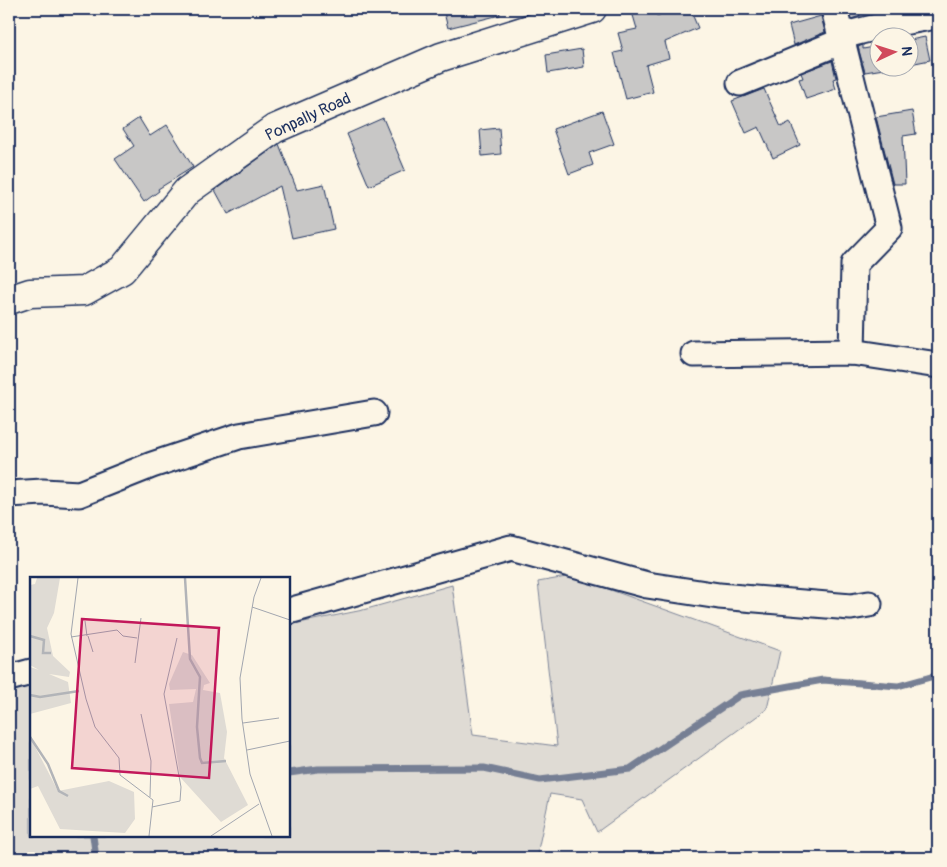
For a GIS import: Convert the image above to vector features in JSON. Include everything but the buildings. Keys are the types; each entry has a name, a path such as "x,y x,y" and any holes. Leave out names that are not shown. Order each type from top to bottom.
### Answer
{"main road":[{"name":"Ponpally Road","path":"9,300 30,293 84,291 122,270 187,191 274,129 441,57 592,9"}],"street":[{"path":"834,9 889,228 854,264 852,352"},
{"path":"740,83 842,38 881,26 936,16"},
{"path":"694,354 852,352 938,365"},
{"path":"9,494 43,492 79,494 152,465 239,436 374,413"},
{"path":"290,611 510,548 647,585 728,597 850,607 869,604"},
{"path":"9,678 30,672"}],"shaded area":[{"path":"572,576 780,651 767,709 597,832 582,799 550,794 538,850 539,858 9,858 9,684 30,679 30,837 290,837 290,625 363,610 452,585 473,735 557,746 538,582"}],"waterway":[{"path":"290,773 318,769 484,768 540,780 630,769 740,695 823,680 898,686 938,675"},
{"path":"93,837 96,858"}]}
